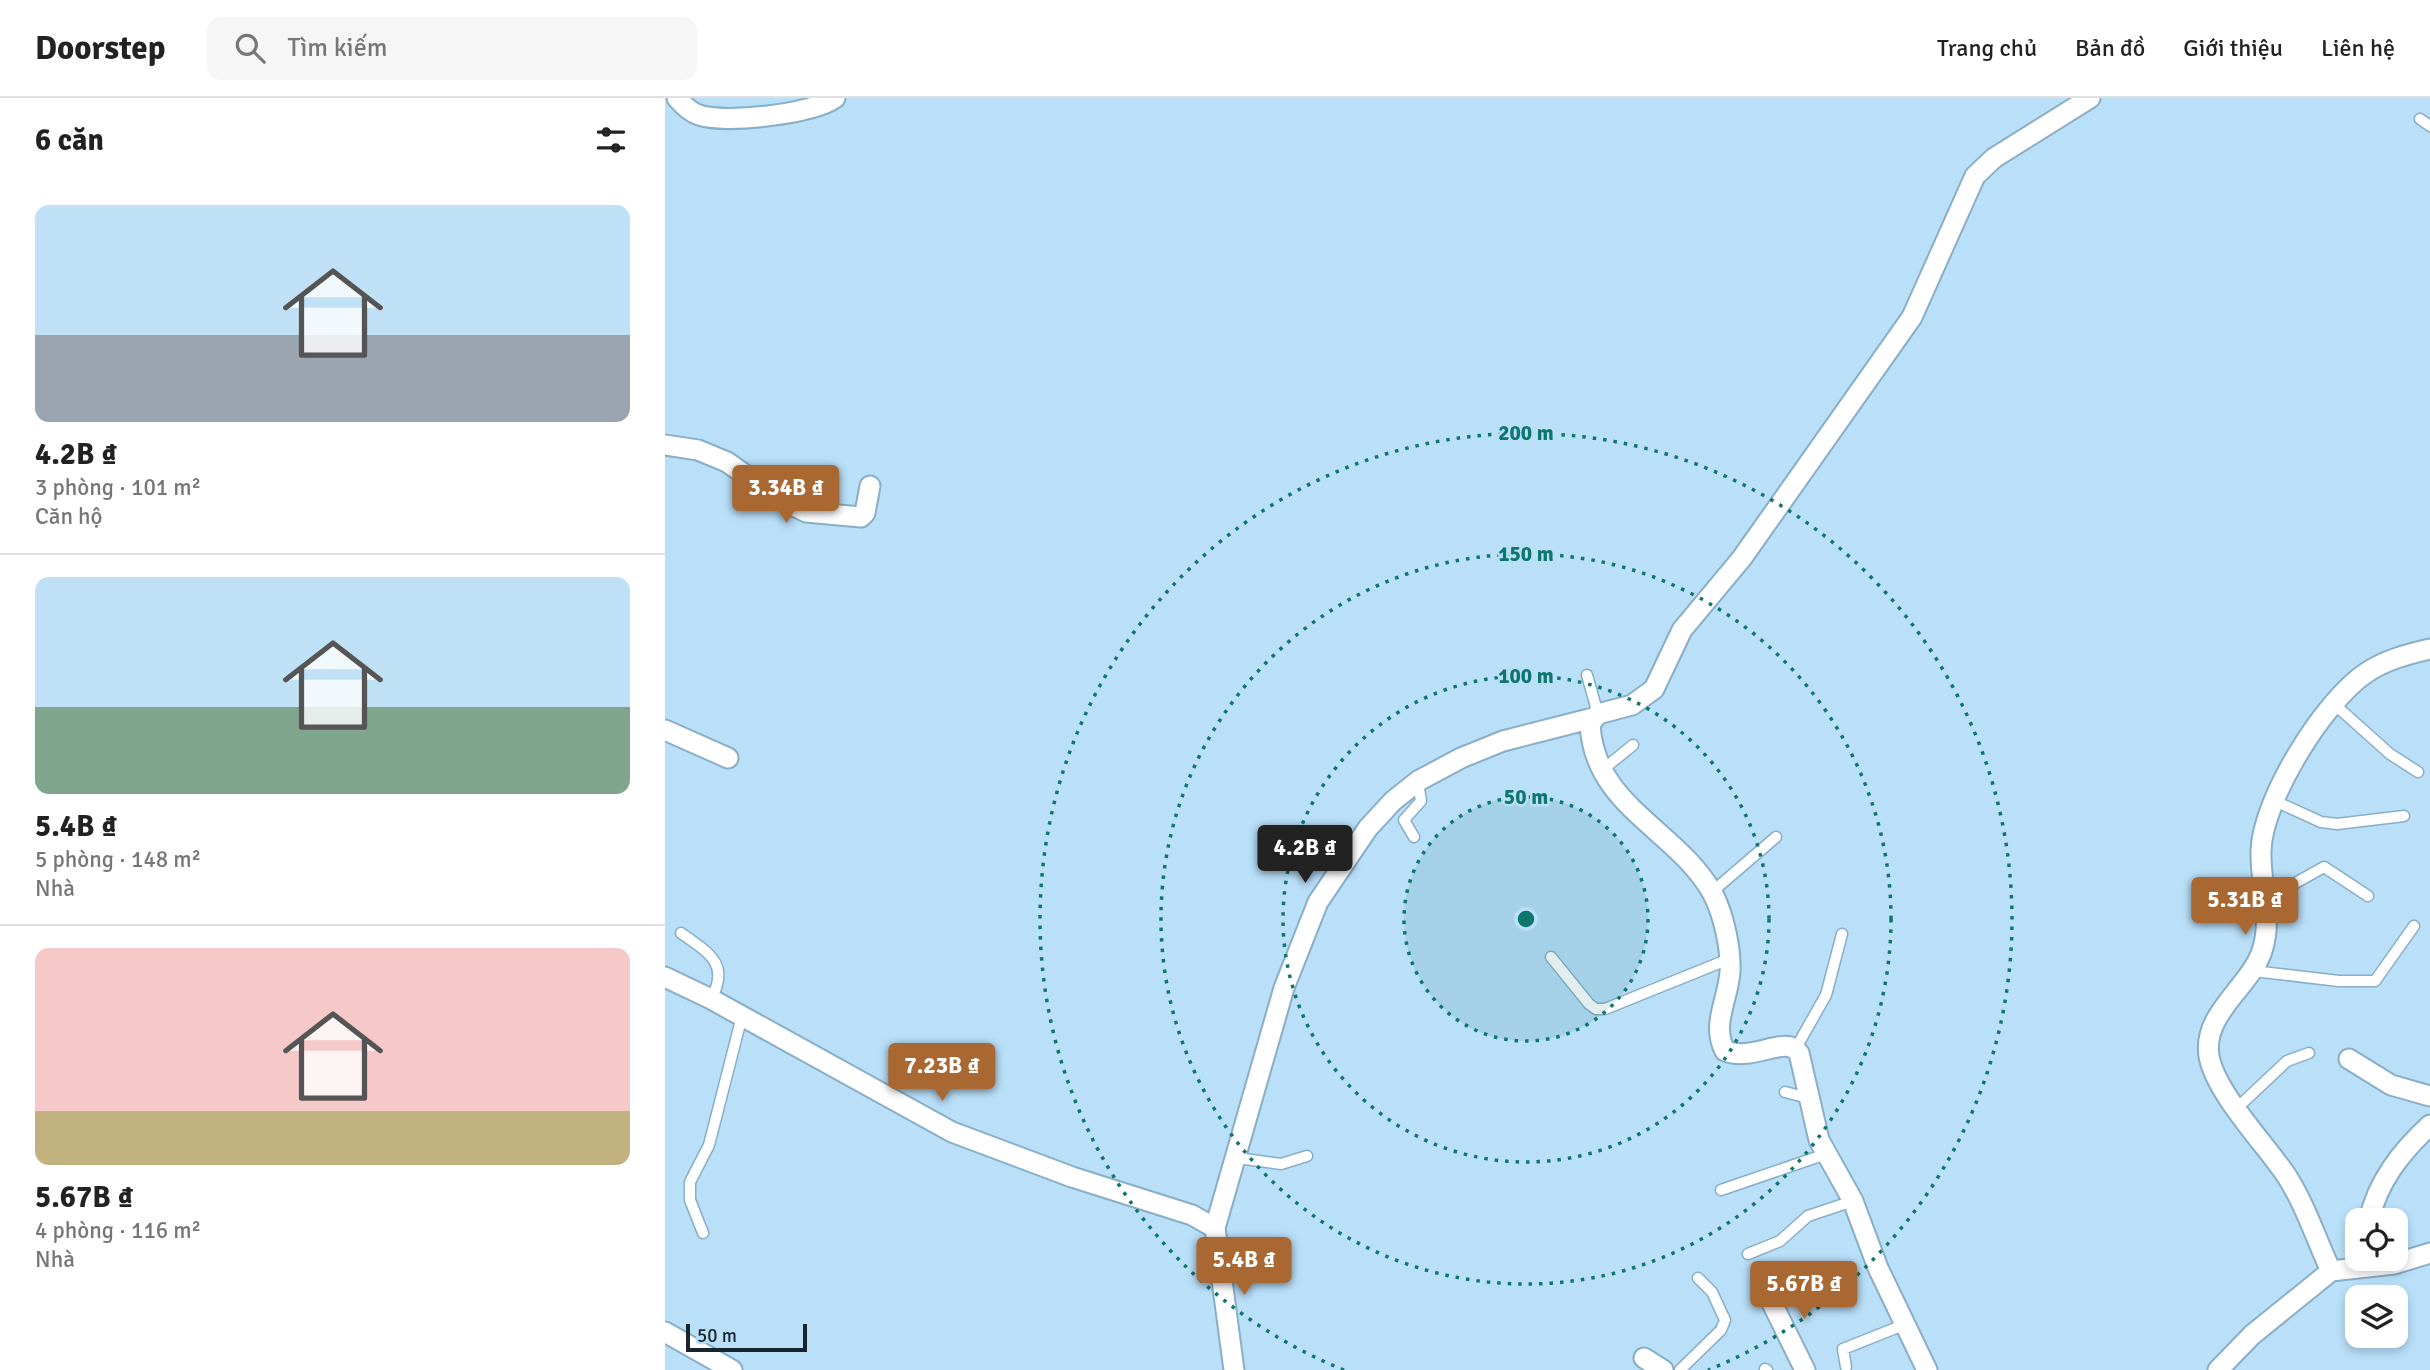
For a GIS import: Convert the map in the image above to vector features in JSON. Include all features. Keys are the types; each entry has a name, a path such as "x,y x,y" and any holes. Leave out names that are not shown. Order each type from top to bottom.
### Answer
{"street":[{"path":"677,98 697,114 714,118 790,113 818,107 835,98"},
{"path":"1234,1370 1215,1228 1284,988 1318,902 1369,828 1417,781 1461,758 1503,741 1632,705 1654,689 1682,630 1742,558 1912,317 1975,176 1994,158 2090,98"},
{"path":"665,445 698,450 727,462 781,500 814,515 860,517 865,513 870,486"},
{"path":"2331,1271 2300,1199 2212,1068 2208,1040 2218,1016 2253,971 2267,931 2272,894 2261,850 2276,801 2310,734 2333,702 2368,671 2430,649"},
{"path":"1595,716 1591,736 1601,772 1624,800 1685,858 1712,892 1727,937 1729,959 1730,972 1718,1030 1725,1051 1748,1055 1784,1044 1796,1048 1802,1062 1819,1140 1853,1201 1878,1268 1927,1370"},
{"path":"665,730 728,758"},
{"path":"665,977 711,999 952,1132 1072,1177 1192,1215 1215,1228"},
{"path":"2349,1059 2392,1085 2430,1096"},
{"path":"2373,1208 2381,1184 2403,1152 2430,1125"},
{"path":"2408,1260 2430,1253"},
{"path":"2218,1370 2252,1335 2331,1271 2345,1266"},
{"path":"1765,1289 1805,1370"},
{"path":"665,1332 732,1370"},
{"path":"1644,1358 1663,1370"}],"lane":[{"path":"2420,119 2430,126"},
{"path":"1587,675 1595,716"},
{"path":"2333,702 2390,754 2418,772"},
{"path":"1601,772 1633,745"},
{"path":"1414,837 1404,820 1421,800 1417,781"},
{"path":"2276,801 2321,822 2337,824 2404,816"},
{"path":"1712,892 1776,837"},
{"path":"2272,894 2324,867 2368,896"},
{"path":"2253,971 2367,983 2381,976 2414,926"},
{"path":"681,933 709,953 716,963 719,976 711,999"},
{"path":"1796,1048 1826,995 1842,934"},
{"path":"1551,957 1595,1009 1605,1009 1729,959"},
{"path":"703,1233 690,1200 690,1182 709,1145 742,1016"},
{"path":"2237,1108 2287,1061 2309,1053"},
{"path":"1785,1092 1808,1098"},
{"path":"1721,1190 1826,1154"},
{"path":"1237,1158 1281,1164 1307,1156"},
{"path":"1748,1254 1780,1241 1808,1216 1853,1201"},
{"path":"1680,1370 1721,1330 1725,1320 1712,1292 1698,1278"},
{"path":"1846,1367 1843,1349 1906,1324"}]}
